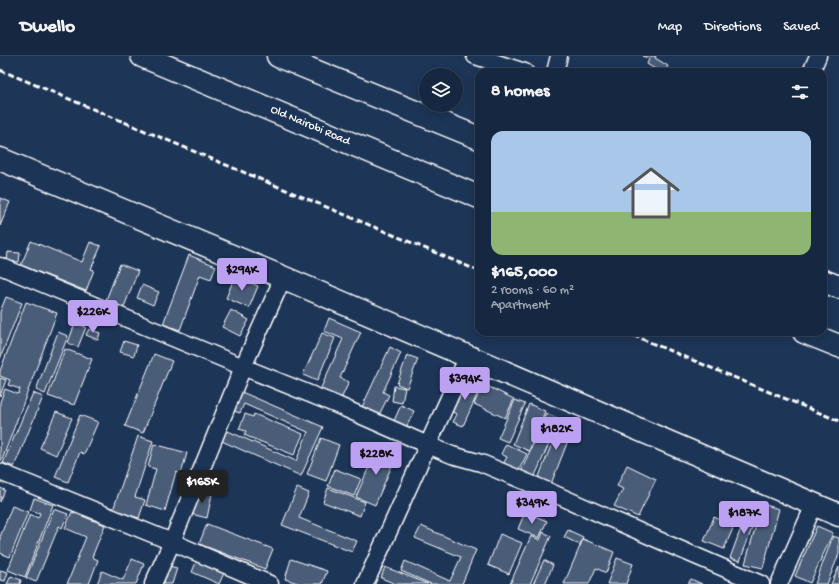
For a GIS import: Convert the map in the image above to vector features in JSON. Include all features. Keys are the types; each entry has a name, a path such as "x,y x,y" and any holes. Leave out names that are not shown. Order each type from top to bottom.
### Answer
{"main road":[{"name":"Old Nairobi Road","path":"142,56 475,194"},
{"path":"278,56 475,136"},
{"path":"0,159 282,277 839,515"},
{"path":"827,282 839,288"},
{"path":"814,336 839,346"}],"street":[{"path":"475,56 512,68"},
{"path":"556,68 559,56"},
{"path":"813,68 818,56"},
{"path":"0,266 337,405 428,445 481,463 762,584"},
{"path":"153,584 172,542 243,367 282,277"},
{"path":"365,584 468,356"},
{"path":"0,472 172,542 270,584"},
{"path":"779,584 814,505"}],"building":[{"path":"643,56 656,56 655,58 668,66 667,68 654,68 647,64 649,59"},
{"path":"0,198 10,202 0,226"},
{"path":"31,241 82,262 90,242 101,246 91,269 94,270 86,291 21,265"},
{"path":"8,252 20,253 19,262 7,261"},
{"path":"189,255 216,266 211,279 200,275 180,330 163,324"},
{"path":"120,264 138,271 124,307 106,300"},
{"path":"235,276 258,286 249,308 226,298"},
{"path":"142,285 159,292 153,305 137,298"},
{"path":"6,297 22,303 0,359 0,312"},
{"path":"26,302 57,313 2,460 0,460 0,402 5,389 18,394 20,389 8,385 10,380 0,376 0,371"},
{"path":"231,310 249,320 240,336 222,327"},
{"path":"329,318 361,332 340,378 349,382 341,399 320,390 343,339 324,331"},
{"path":"75,323 86,327 78,347 68,343"},
{"path":"89,329 100,333 98,340 86,335"},
{"path":"58,332 68,336 45,394 36,390"},
{"path":"322,333 335,338 317,381 303,375"},
{"path":"124,341 137,345 134,356 120,352"},
{"path":"390,347 401,353 383,392 389,395 379,415 362,407"},
{"path":"65,349 92,359 74,405 48,396"},
{"path":"154,354 172,361 143,433 125,426"},
{"path":"407,355 418,359 407,388 397,384"},
{"path":"0,378 6,380 0,396"},
{"path":"464,379 481,386 463,426 453,422 457,414 450,411"},
{"path":"483,384 514,399 505,418 474,404"},
{"path":"394,386 405,388 402,403 392,401"},
{"path":"237,390 323,427 301,476 217,439 221,428 296,461 308,432 244,404 240,413 229,409"},
{"path":"33,393 43,397 14,467 3,463"},
{"path":"515,400 525,404 508,442 498,438"},
{"path":"529,404 545,411 529,451 513,444"},
{"path":"401,405 414,411 406,428 393,423"},
{"path":"56,412 72,418 56,455 40,448"},
{"path":"546,413 560,419 534,478 521,472"},
{"path":"245,414 253,417 254,414 303,434 294,455 244,435 246,431 239,429"},
{"path":"80,415 98,422 84,454 80,452 68,482 55,477"},
{"path":"562,418 575,423 551,484 538,479"},
{"path":"138,436 153,441 135,497 145,500 139,518 113,510"},
{"path":"321,438 339,445 326,481 307,474"},
{"path":"154,444 187,453 181,474 176,472 165,511 146,505 156,469 148,467"},
{"path":"506,444 527,454 518,472 503,464 507,457 501,454"},
{"path":"377,448 396,456 375,505 356,497"},
{"path":"627,465 656,479 638,517 614,506 623,489 617,486"},
{"path":"335,469 361,479 354,496 328,486"},
{"path":"0,488 5,490 0,502"},
{"path":"297,488 309,493 299,518 357,541 352,552 282,525"},
{"path":"328,488 365,502 360,516 323,502"},
{"path":"197,490 212,494 207,518 191,514"},
{"path":"34,498 53,505 25,577 8,570 30,514 38,518 40,513 30,510"},
{"path":"762,504 779,509 763,568 745,564"},
{"path":"12,506 28,512 10,557 0,553 0,537"},
{"path":"54,509 68,514 62,528 59,526 36,582 26,578"},
{"path":"748,509 758,512 740,561 730,558"},
{"path":"72,512 105,525 92,557 98,560 89,584 67,584 86,537 65,528"},
{"path":"525,512 547,521 539,538 518,529"},
{"path":"714,517 734,526 724,549 704,541"},
{"path":"207,524 273,549 265,569 199,544"},
{"path":"421,526 476,550 462,584 431,584 401,571 405,561 450,581 461,557 415,538"},
{"path":"817,526 833,533 810,583 795,576"},
{"path":"568,530 583,537 580,545 564,537"},
{"path":"543,532 551,536 530,584 510,584 531,536 540,540"},
{"path":"500,534 522,543 509,574 488,565"},
{"path":"833,536 839,538 839,554 827,584 815,584"},
{"path":"583,539 614,552 606,573 596,568 589,584 564,584"},
{"path":"617,558 633,564 626,584 607,584"},
{"path":"132,559 144,564 136,584 97,584 102,571 123,580"},
{"path":"291,559 327,571 322,584 301,584 285,579"},
{"path":"197,560 224,573 219,584 192,572"},
{"path":"544,560 553,565 545,584 533,584"},
{"path":"169,566 177,568 172,584 163,584"},
{"path":"385,567 428,584 396,584 381,578"},
{"path":"839,567 839,584 831,584"},
{"path":"0,570 8,572 5,581 0,580"},
{"path":"11,576 21,580 20,584 7,584"},
{"path":"691,579 702,584 688,584"}],"railway":[{"path":"0,70 475,269"},
{"path":"635,336 839,421"}]}
